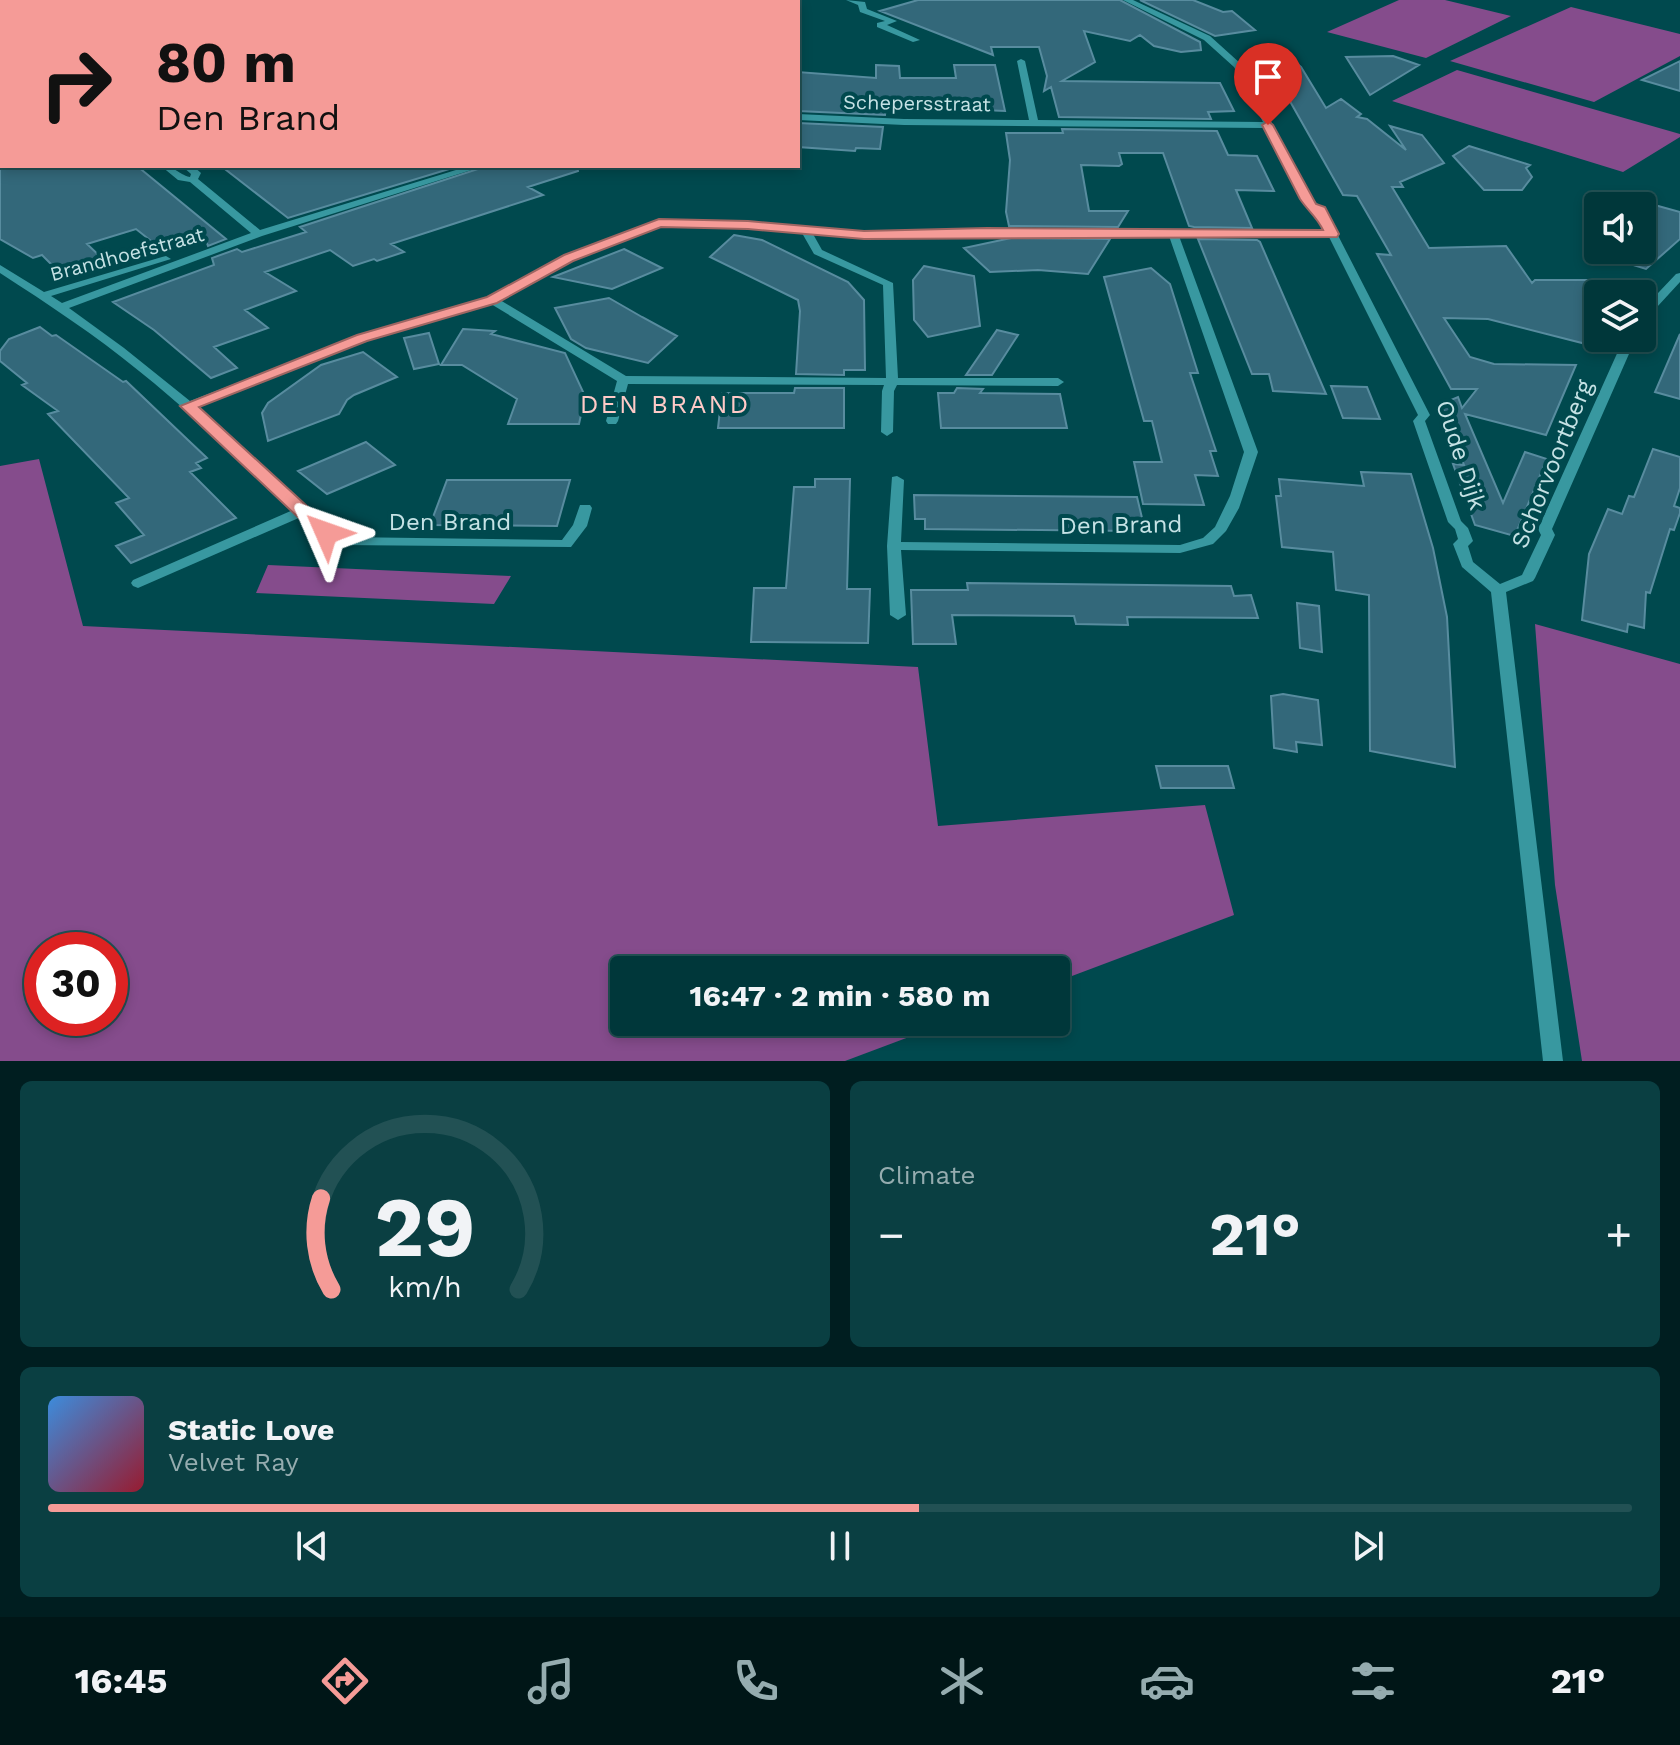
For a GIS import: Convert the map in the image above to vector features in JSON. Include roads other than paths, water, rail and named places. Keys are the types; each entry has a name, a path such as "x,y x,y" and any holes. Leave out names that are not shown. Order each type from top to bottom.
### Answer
{"street":[{"path":"215,0 229,0"},
{"path":"850,0 862,4 863,10 893,21 880,25 916,40"},
{"name":"Oude Dijk","path":"1127,0 1207,38 1238,66 1307,199 1320,210 1424,415 1419,421 1455,522 1466,541 1460,544 1467,564 1498,590"},
{"name":"Schepersstraat","path":"1021,61 1034,122"},
{"name":"Schepersstraat","path":"800,117 904,122 1268,125"},
{"path":"168,168 181,178 193,180 258,234"},
{"path":"190,168 196,173 193,180"},
{"name":"Brandhoefstraat","path":"62,307 258,234 472,168"},
{"path":"188,406 362,338 492,300 569,258 654,224 748,225 878,235 987,232 1332,234"},
{"path":"806,230 818,252 888,283 892,381 888,391 887,432"},
{"name":"Den Brand","path":"894,546 1180,549 1204,543 1217,535 1239,488 1251,452 1173,234"},
{"name":"Brandhoefstraat","path":"44,295 185,253 221,247"},
{"name":"Brandhoefstraat","path":"0,268 139,361 188,406"},
{"path":"1656,302 1680,276"},
{"path":"492,300 623,380 1058,382"},
{"name":"Schorvoortberg","path":"1498,590 1528,578 1548,535 1545,529 1624,352"},
{"path":"612,421 623,380"},
{"name":"Den Brand","path":"188,406 326,533 340,541 566,544 580,526 585,508"},
{"path":"897,480 894,546 898,615"},
{"path":"138,583 303,511"},
{"path":"1498,590 1553,1061"}],"district":[{"name":"DEN BRAND","path":"665,404"}]}
